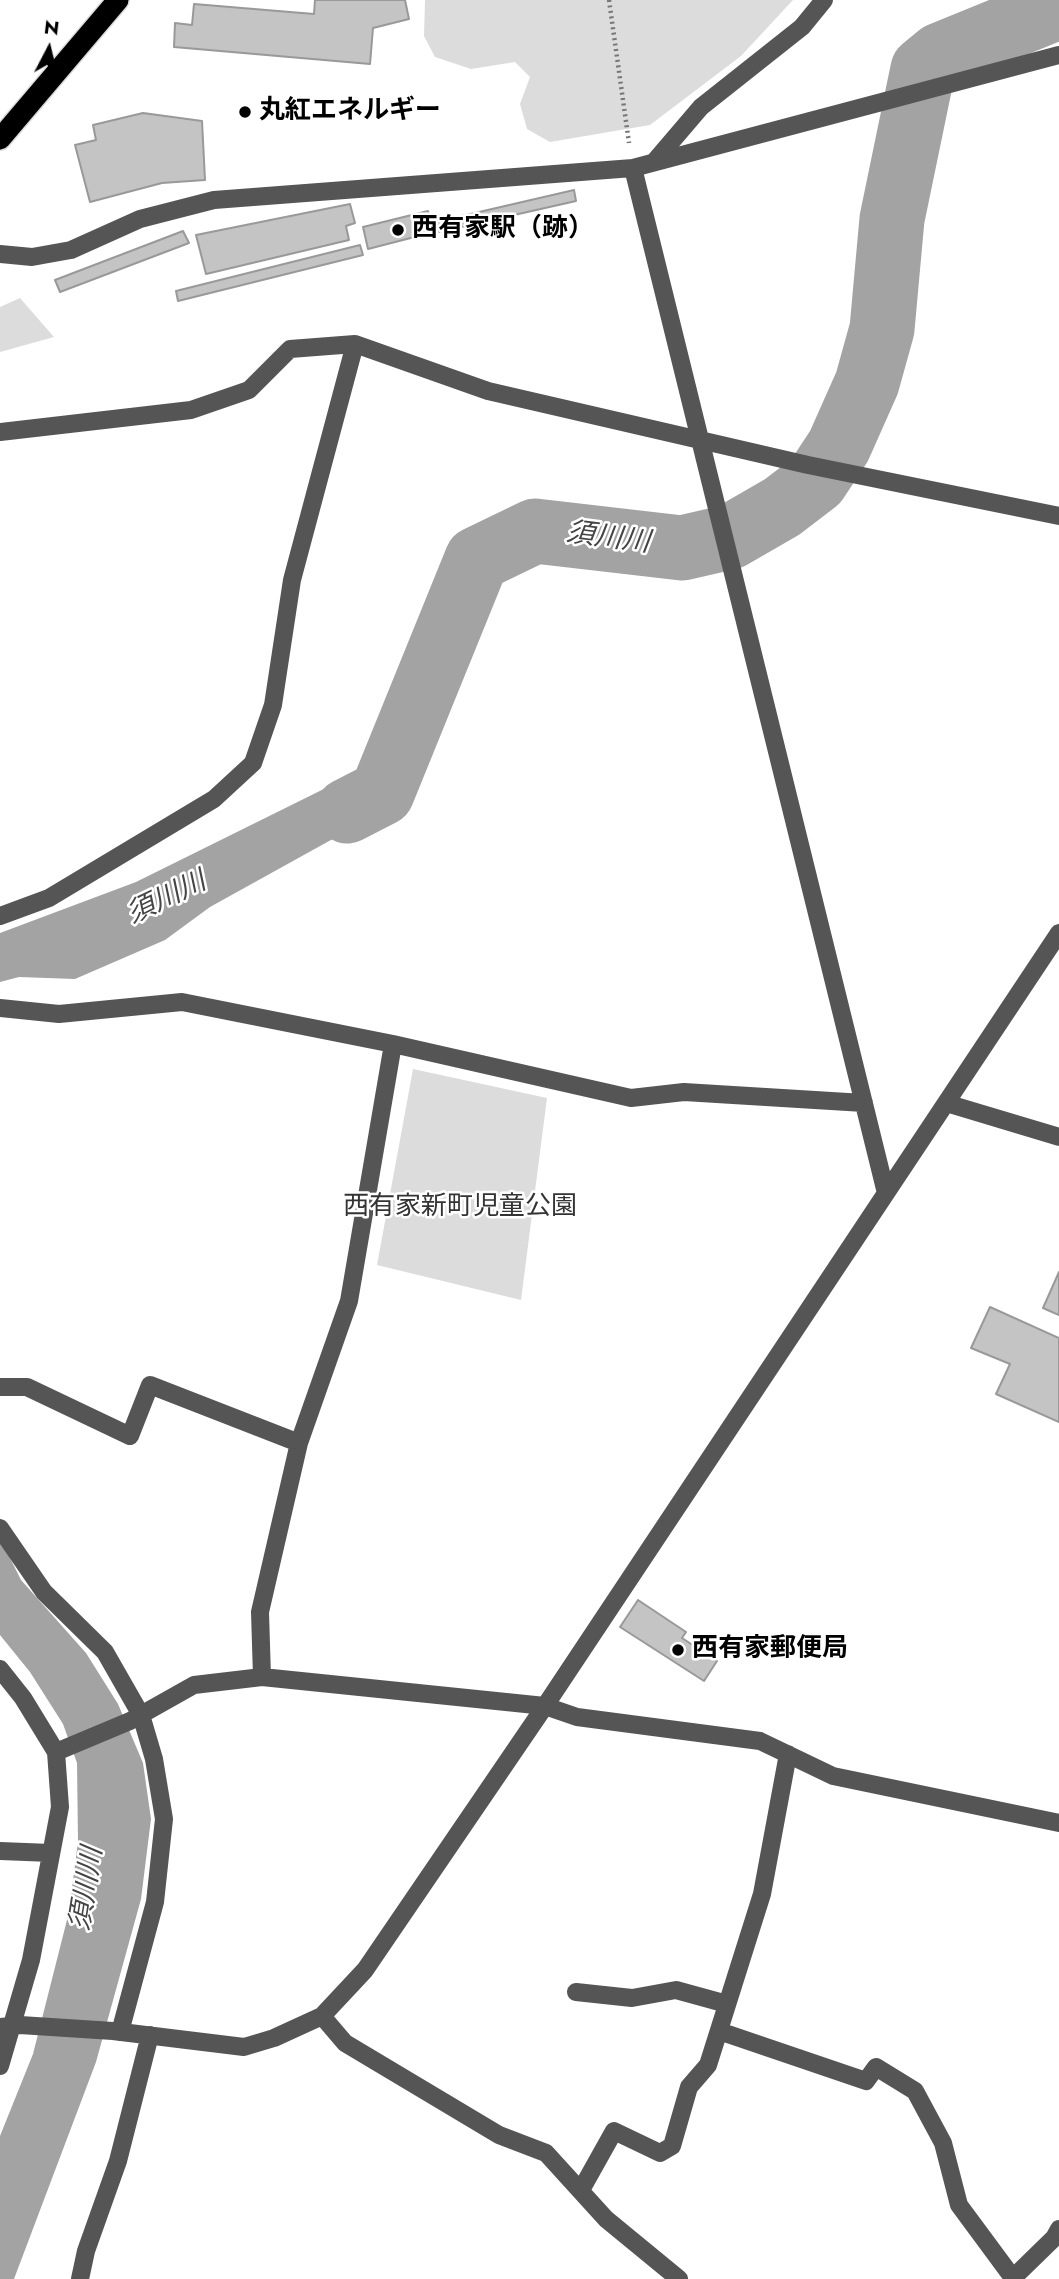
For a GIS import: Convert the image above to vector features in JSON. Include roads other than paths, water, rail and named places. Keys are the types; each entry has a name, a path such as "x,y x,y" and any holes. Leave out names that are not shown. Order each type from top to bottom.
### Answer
{"highway":[{"path":"0,139 118,0"}],"street":[{"path":"654,162 701,107 802,27 824,0"},
{"path":"0,254 32,257 71,250 141,219 214,201 633,168 1059,55"},
{"path":"633,168 886,1193"},
{"path":"0,916 49,898 202,806 253,763 272,705 292,580 355,344"},
{"path":"0,432 191,410 249,390 290,349 355,344 488,391 808,465 1059,516"},
{"path":"11,2026 116,2031 244,2047 274,2038 322,2015 365,1970 545,1706 1059,933"},
{"path":"0,1008 59,1014 182,1002 393,1044 631,1098 684,1092 864,1103"},
{"path":"262,1677 260,1612 299,1443 349,1301 393,1044"},
{"path":"946,1103 1059,1137"},
{"path":"0,1387 27,1387 130,1436 150,1385 299,1443"},
{"path":"0,1528 44,1592 105,1652 154,1759 164,1819 155,1902 116,2031"},
{"path":"0,1669 60,1751 60,1807 31,1960 0,2066"},
{"path":"60,1751 136,1718 194,1685 262,1677 545,1706 577,1717 760,1741 833,1776 1059,1823"},
{"path":"581,2190 614,2131 660,2153 672,2146 688,2087 708,2065 762,1894 788,1754"},
{"path":"0,1850 51,1853"},
{"path":"576,1992 632,1998 676,1990 727,2004"},
{"path":"322,2015 345,2043 499,2135 546,2153 606,2219 679,2279"},
{"path":"719,2031 866,2081 876,2067 915,2091 943,2143 959,2205 1013,2278 1054,2238 1059,2229"},
{"path":"80,2279 86,2251 118,2161 150,2035"}],"water":[{"path":"421,733 385,810 210,907 165,940 75,979 19,977 0,982 0,933 136,882 348,777"},
{"path":"0,1538 21,1580 86,1653 118,1704 143,1763 151,1819 141,1899 96,2062 14,2279 0,2279 0,2136 33,2054 69,1912 78,1841 77,1763 63,1724 30,1672 0,1635"}],"waterway":[{"name":"須川川","path":"347,811 382,793 477,559 535,531 682,548 730,537 782,507 816,481 839,446 867,383 882,329 892,219 923,69 940,55 1046,12 1059,3"}],"place":[{"name":"丸紅エネルギー","path":"245,112"},
{"name":"西有家駅（跡）","path":"398,230"},
{"name":"西有家郵便局","path":"678,1650"}],"park label":[{"name":"西有家新町児童公園","path":"460,1208"}]}
